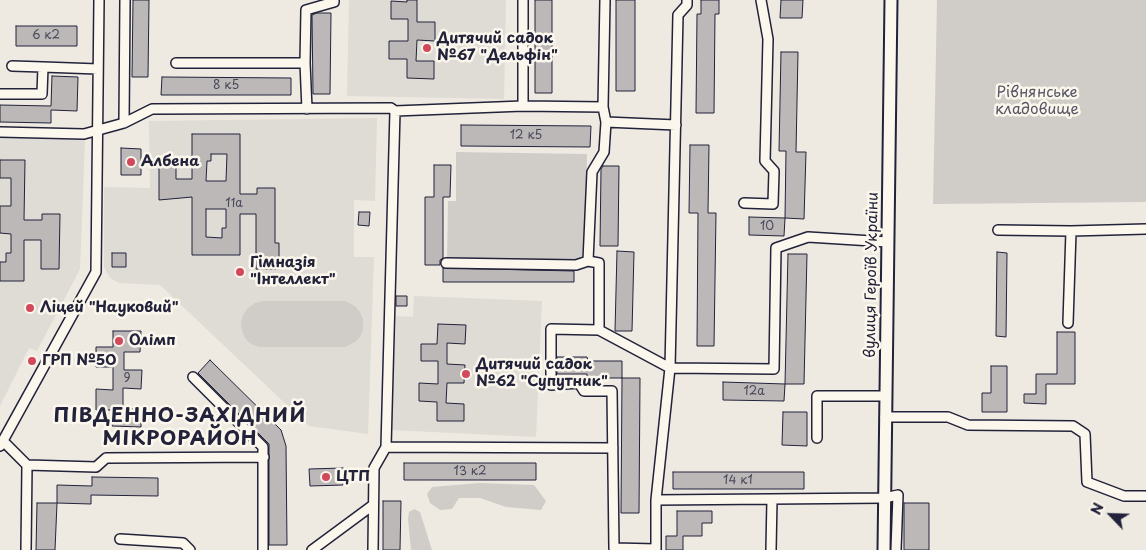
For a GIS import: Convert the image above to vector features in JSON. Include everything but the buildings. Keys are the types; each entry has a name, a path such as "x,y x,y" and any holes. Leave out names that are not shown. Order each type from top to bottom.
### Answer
{"main road":[{"name":"вулиця Героїв України","path":"884,550 891,0"}],"street":[{"path":"99,0 96,272 2,444 27,465 96,467 106,458 264,457"},
{"path":"124,123 125,0"},
{"path":"307,109 305,63 306,10 334,2 334,0"},
{"path":"523,0 523,106"},
{"path":"588,261 592,172 604,152 606,122 604,107 606,0"},
{"path":"687,0 687,5 678,15 670,368 656,500 656,549 614,549 612,391 584,391 580,383 551,385 551,329 599,330 670,368 774,369 776,248 808,237 888,242"},
{"path":"744,203 773,204 774,171 765,161 768,39 761,0"},
{"path":"176,63 305,63"},
{"path":"12,66 98,69"},
{"path":"0,94 42,94 43,67"},
{"path":"0,132 84,134 97,132 124,123 152,109 391,108 395,111 523,106 604,107"},
{"path":"373,550 374,468 386,447 395,111"},
{"path":"606,122 676,125"},
{"path":"998,230 1146,229"},
{"path":"1068,323 1071,231"},
{"path":"446,263 576,265 588,261 599,263 599,330"},
{"path":"193,377 263,446 263,550"},
{"path":"817,438 817,396 886,396"},
{"path":"885,417 948,417 968,424 1073,426 1085,434 1087,482 1124,496 1146,496"},
{"path":"386,447 613,448"},
{"path":"26,550 27,465"},
{"path":"656,500 884,498 898,495 896,550"},
{"path":"771,550 772,499"},
{"path":"312,550 373,505"},
{"path":"120,539 184,543 190,550"}],"shaded area":[{"name":"Дитячий садок №67 \"Дельфін\"","path":"349,0 506,0 504,99 347,96"},
{"name":"Гімназія \"Інтеллект\"","path":"377,118 375,201 354,200 354,257 374,257 368,434 309,426 160,285 119,283 110,278 104,267 104,187 150,188 149,121"},
{"name":"Ліцей \"Науковий\"","path":"0,138 85,140 80,269 37,351 29,348 0,406"},
{"name":"Дитячий садок №62 \"Супутник\"","path":"414,296 542,301 536,437 391,430 396,316 413,317"}],"green space":[{"name":"Рівнянське кладовище","path":"937,0 1146,0 1146,202 933,204"},
{"path":"456,152 587,154 585,263 447,261 448,201 456,201"},
{"path":"263,301 345,301 355,306 360,312 363,319 363,330 355,342 345,347 259,347 251,344 245,338 241,323 243,315 248,308 255,303"},
{"path":"479,483 534,485 546,501 541,510 506,507 480,498 459,498 452,509 440,510 430,503 427,494 432,487"},
{"path":"414,509 420,512 432,550 411,550 408,519 409,512"}],"place":[{"name":"Дитячий садок №67 \"Дельфін\"","path":"427,48"},
{"name":"Албена","path":"131,162"},
{"name":"Гімназія \"Інтеллект\"","path":"240,272"},
{"name":"Ліцей \"Науковий\"","path":"30,308"},
{"name":"Олімп","path":"119,341"},
{"name":"ГРП №50","path":"32,361"},
{"name":"Дитячий садок №62 \"Супутник\"","path":"466,374"},
{"name":"ЦТП","path":"326,477"}],"district":[{"name":"ПІВДЕННО-ЗАХІДНИЙ МІКРОРАЙОН","path":"180,428"}]}
